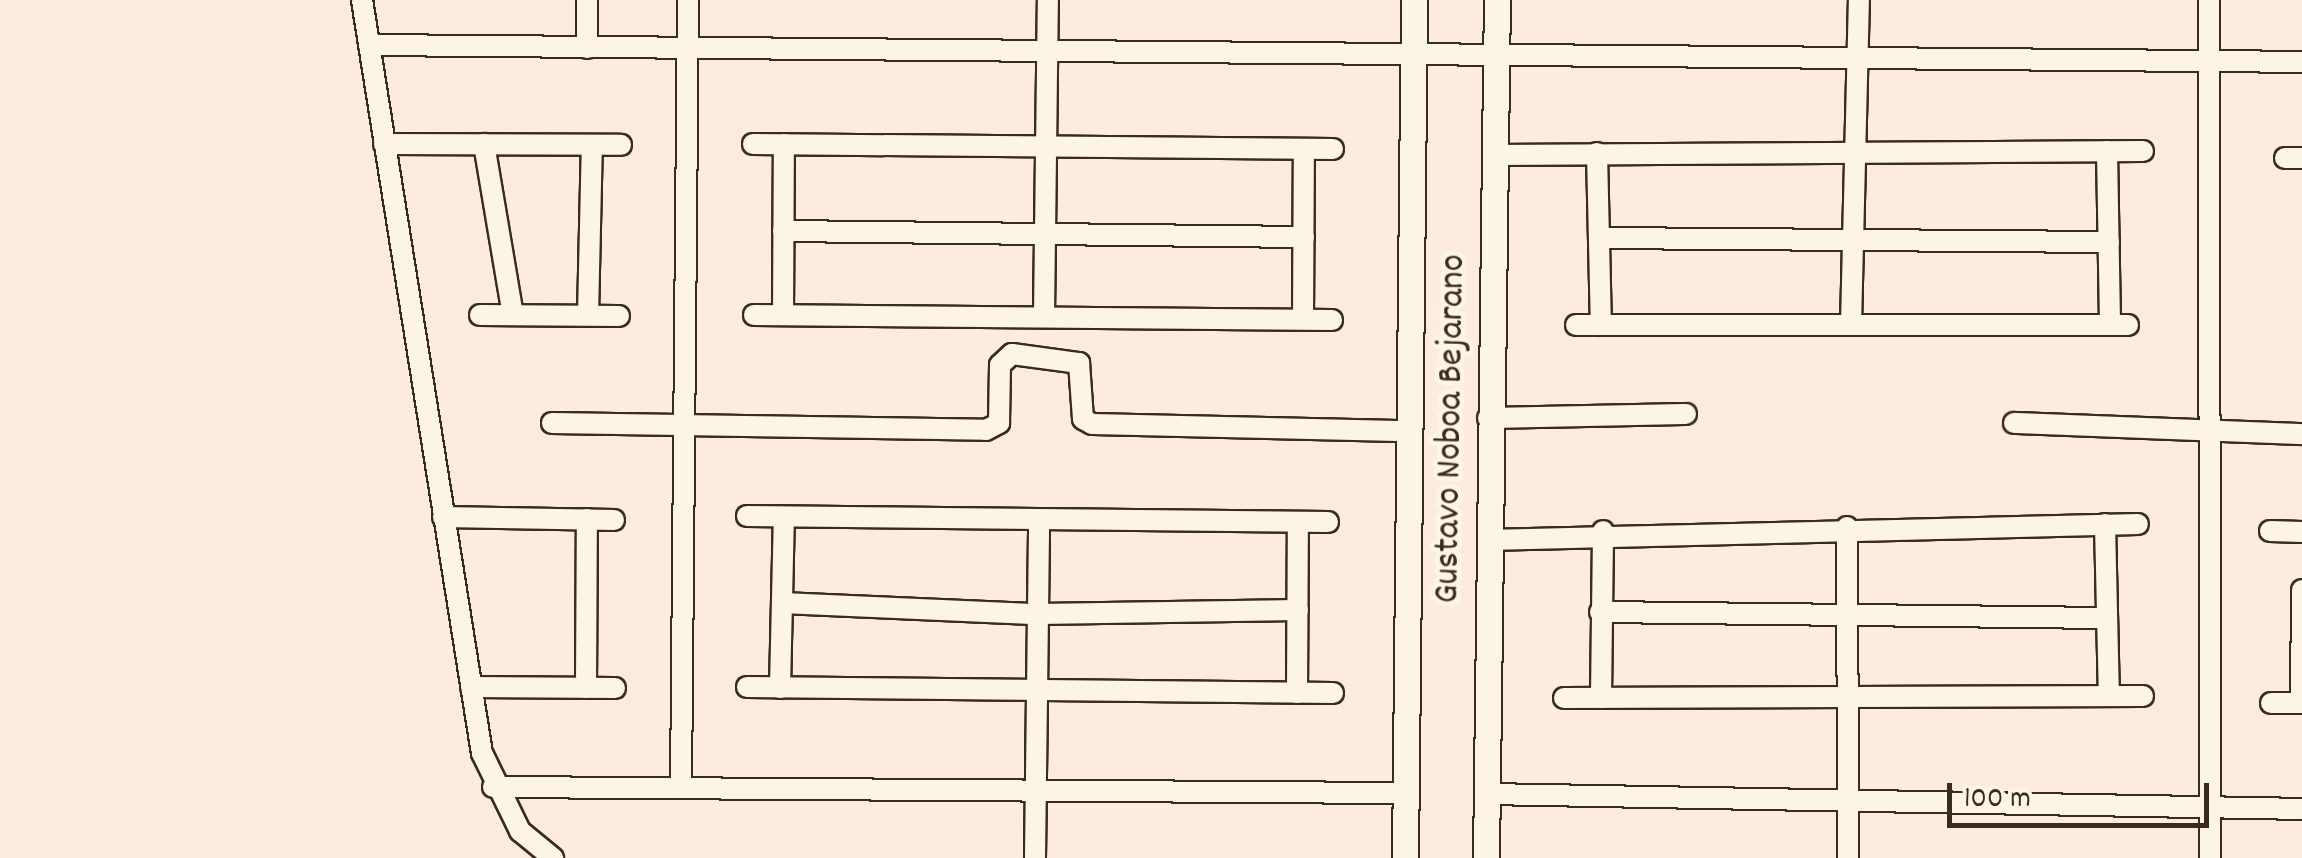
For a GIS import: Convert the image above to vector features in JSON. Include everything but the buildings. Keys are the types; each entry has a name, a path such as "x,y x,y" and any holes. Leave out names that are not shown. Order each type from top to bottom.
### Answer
{"street":[{"path":"362,0 471,687 493,787 520,831 553,858"},
{"path":"587,0 587,48"},
{"path":"682,788 688,0"},
{"path":"1044,317 1048,0"},
{"name":"Gustavo Noboa Bejarano","path":"1405,858 1414,0"},
{"name":"Gustavo Noboa Bejarano","path":"1486,858 1488,418 1497,0"},
{"path":"1850,324 1859,0"},
{"path":"2209,0 2210,858"},
{"path":"369,46 1413,58 1496,54 2302,62"},
{"path":"384,144 621,145"},
{"path":"484,144 513,315"},
{"path":"753,144 1047,150 1334,149"},
{"path":"783,315 784,144"},
{"path":"588,316 592,145"},
{"path":"1303,319 1304,149"},
{"path":"1494,155 2143,150"},
{"path":"1576,324 2119,324 2108,242 2107,151"},
{"path":"1598,153 1601,324"},
{"path":"784,231 1304,236"},
{"path":"1599,238 2108,242"},
{"path":"754,314 1332,320"},
{"path":"480,315 619,316"},
{"path":"552,423 986,430 999,423 1000,365 1012,354 1078,363 1082,419 1092,424 1410,431"},
{"path":"1488,418 1686,414"},
{"path":"2014,424 2302,434"},
{"path":"747,516 1328,522"},
{"path":"443,517 614,520"},
{"path":"780,688 784,517"},
{"path":"586,688 587,519"},
{"path":"1035,858 1039,522"},
{"path":"1297,693 1298,522"},
{"path":"2105,524 2109,696"},
{"path":"1488,540 1603,532 2138,524"},
{"path":"1846,527 1848,858"},
{"path":"2270,531 2302,532"},
{"path":"1600,698 1603,532"},
{"path":"2271,702 2301,703 2302,590"},
{"path":"782,603 1038,614 1298,610"},
{"path":"1600,612 2107,618"},
{"path":"471,687 615,688"},
{"path":"747,687 1037,694 1333,693"},
{"path":"1564,698 2143,696"},
{"path":"493,787 1406,793"},
{"path":"1487,794 1847,806 2302,810"}]}
